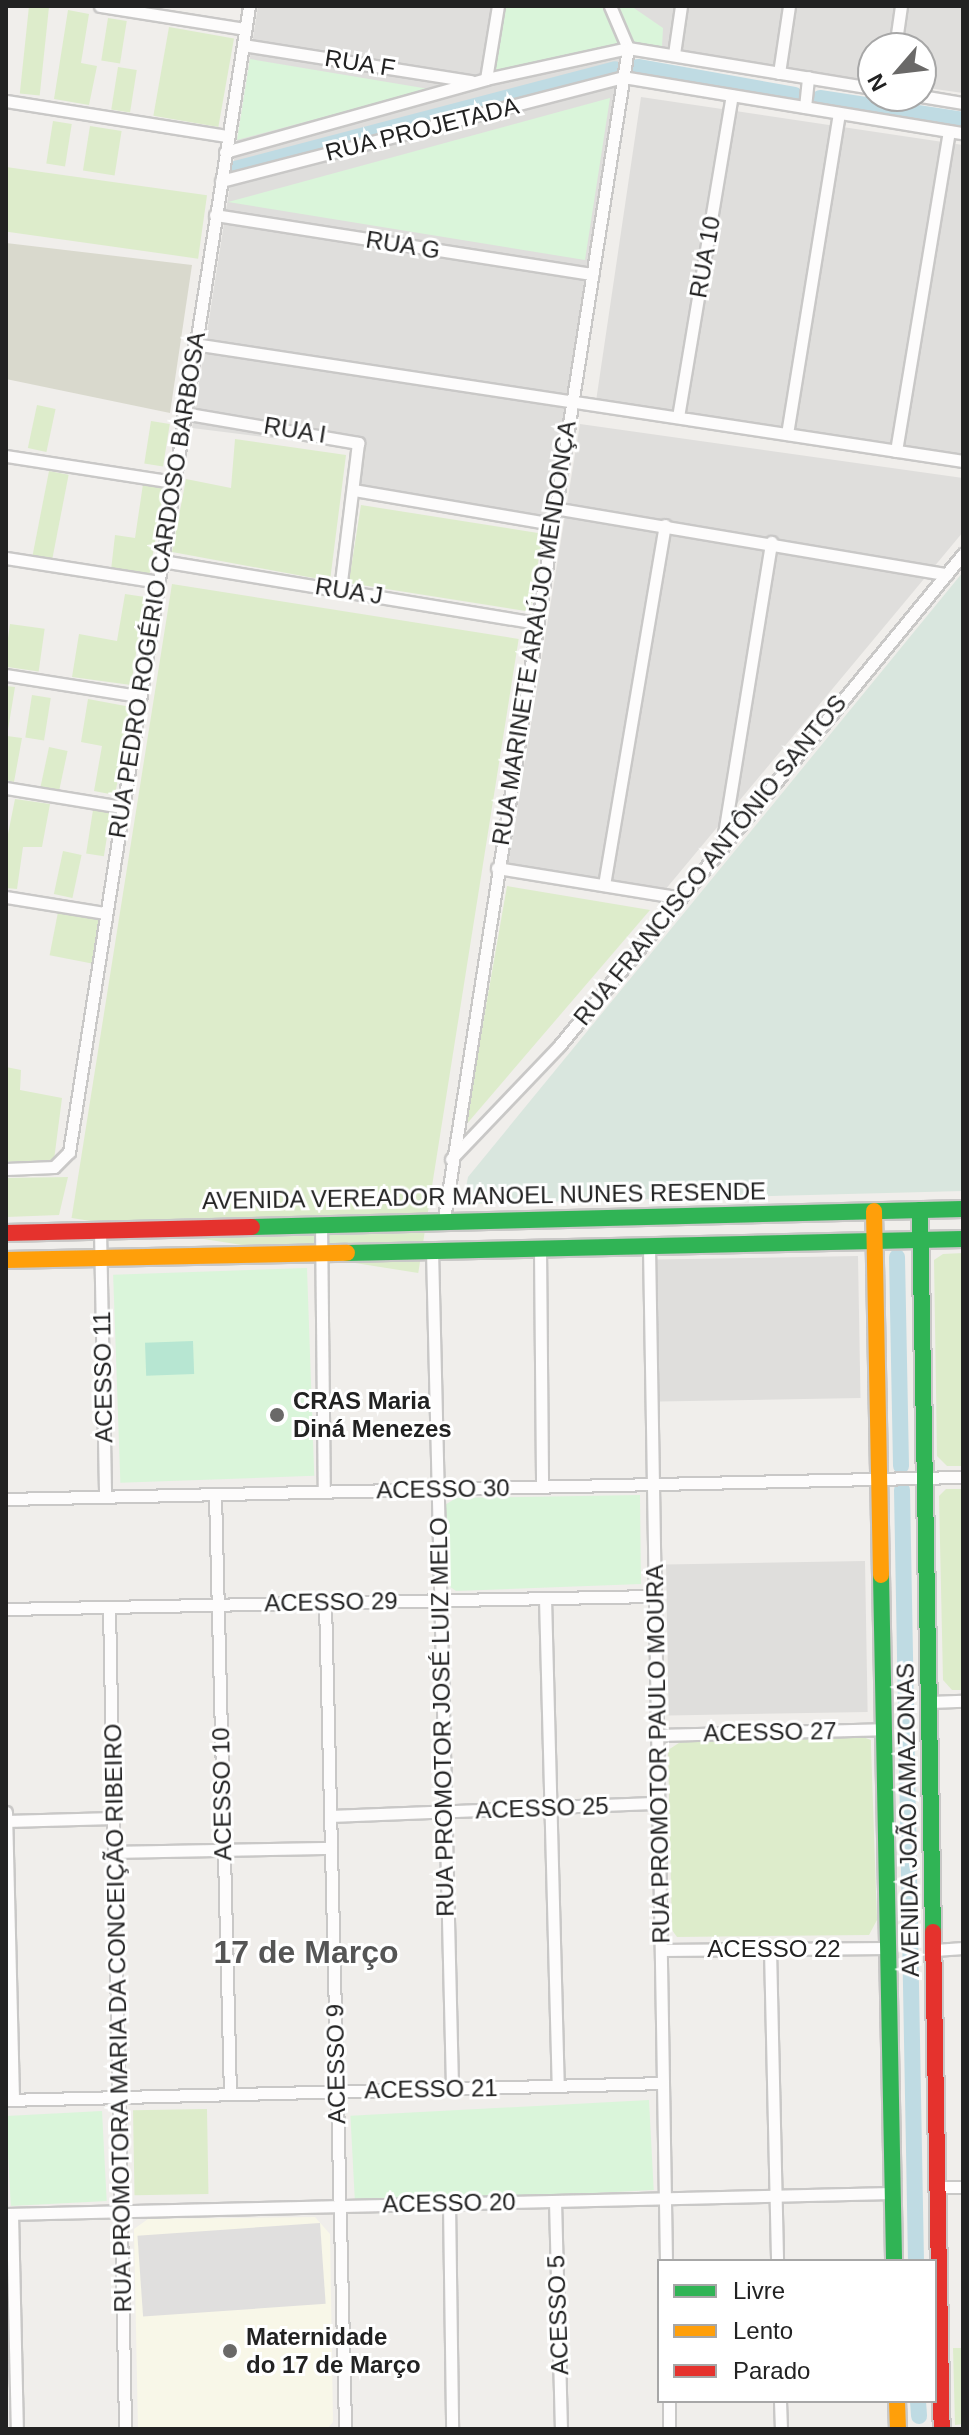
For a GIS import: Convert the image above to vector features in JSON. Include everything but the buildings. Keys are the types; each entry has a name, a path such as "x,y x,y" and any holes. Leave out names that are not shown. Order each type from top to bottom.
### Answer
{"street":[{"path":"100,6 245,29"},
{"name":"RUA PEDRO ROGÉRIO CARDOSO BARBOSA","path":"6,1169 62,1162 69,1152 138,696 159,582 249,6"},
{"path":"482,80 498,6"},
{"path":"610,6 628,48"},
{"path":"674,54 681,6"},
{"path":"779,73 789,6"},
{"path":"897,32 901,6"},
{"name":"RUA F","path":"243,45 482,80"},
{"name":"RUA PROJETADA","path":"225,152 482,80 628,48 857,85"},
{"name":"RUA MARINETE ARAÚJO MENDONÇA","path":"444,1219 628,48"},
{"path":"623,77 963,133"},
{"name":"RUA PROJETADA","path":"221,181 623,77"},
{"path":"805,107 808,77"},
{"name":"RUA 10","path":"678,417 732,96"},
{"path":"937,99 963,103"},
{"path":"6,101 228,136"},
{"path":"787,434 839,113"},
{"path":"896,451 949,131"},
{"name":"RUA G","path":"215,215 592,274"},
{"path":"194,344 963,461"},
{"name":"RUA I","path":"183,413 352,439 361,451 340,589"},
{"path":"6,456 173,482"},
{"path":"354,490 552,524"},
{"path":"554,508 771,542 946,574"},
{"path":"604,885 665,525"},
{"path":"722,841 771,542"},
{"name":"RUA FRANCISCO ANTÔNIO SANTOS","path":"451,1160 559,1046 722,841 963,554"},
{"path":"6,558 159,582"},
{"name":"RUA J","path":"162,561 536,623"},
{"path":"6,675 138,696"},
{"path":"6,788 122,807"},
{"path":"497,868 677,897"},
{"path":"6,897 105,913"},
{"name":"AVENIDA VEREADOR MANOEL NUNES RESENDE","path":"6,1233 444,1219 963,1209"},
{"name":"AVENIDA JOÃO AMAZONAS","path":"920,1210 942,2429"},
{"name":"AVENIDA JOÃO AMAZONAS","path":"874,1211 894,2259"},
{"path":"440,1249 444,1219"},
{"path":"321,1223 324,1491"},
{"name":"ACESSO 11","path":"100,1230 105,1497"},
{"path":"6,1260 963,1239"},
{"name":"RUA PROMOTOR PAULO MOURA","path":"649,1247 666,2259"},
{"path":"540,1248 542,1487"},
{"name":"RUA PROMOTOR JOSÉ LUIZ MELO","path":"440,1249 437,1489 452,2088"},
{"name":"ACESSO 30","path":"6,1499 963,1477"},
{"name":"ACESSO 10","path":"215,1494 230,2094"},
{"name":"ACESSO 29","path":"6,1609 655,1596"},
{"path":"545,1598 558,2086"},
{"name":"ACESSO 9","path":"325,1602 345,2429"},
{"name":"RUA PROMOTORA MARIA DA CONCEIÇÃO RIBEIRO","path":"109,1607 121,2097 125,2429"},
{"path":"930,1702 963,1701"},
{"name":"ACESSO 27","path":"658,1735 882,1729"},
{"name":"ACESSO 25","path":"330,1816 659,1803"},
{"path":"6,1812 10,2100"},
{"path":"6,1821 114,1818"},
{"path":"115,1852 331,1848"},
{"name":"ACESSO 22","path":"661,1950 887,1948"},
{"path":"935,1950 963,1948"},
{"path":"770,1949 777,2259"},
{"name":"ACESSO 21","path":"10,2100 663,2083"},
{"path":"939,2187 963,2187"},
{"name":"ACESSO 20","path":"9,2214 892,2193"},
{"name":"ACESSO 5","path":"555,2201 561,2429"},
{"path":"449,2203 452,2429"},
{"path":"9,2214 17,2429"},
{"path":"669,2403 669,2429"},
{"path":"780,2403 781,2429"},
{"path":"897,2403 898,2429"}],"shaded area":[{"path":"258,6 963,6 963,93 937,89 937,32 857,32 857,79 662,53 662,28 632,9 571,401 547,517 360,487 360,449 192,428"},
{"path":"641,97 963,145 963,467 595,408"},
{"path":"6,243 192,265 170,413 6,379"},
{"path":"580,424 963,478 963,532 660,896 506,876"},
{"path":"963,572 963,1191 463,1204 468,1177"},
{"path":"858,1256 860,1398 660,1401 657,1260"},
{"path":"865,1561 868,1712 669,1715 666,1564"},
{"path":"315,2217 330,2234 333,2422 327,2429 138,2429 134,2229 148,2219"},
{"path":"320,2223 326,2304 143,2317 137,2236"}],"green space":[{"path":"29,6 49,8 40,96 20,94"},
{"path":"504,6 631,6 663,28 662,47 627,42 494,71"},
{"path":"68,10 89,14 81,63 97,66 89,105 54,99"},
{"path":"108,18 127,21 120,63 101,60"},
{"path":"169,27 234,38 218,127 153,116"},
{"path":"250,59 429,89 237,140"},
{"path":"118,67 137,70 130,112 111,109"},
{"path":"610,98 585,260 228,202"},
{"path":"53,121 72,124 65,166 46,163"},
{"path":"90,126 122,131 115,175 83,170"},
{"path":"6,167 207,195 198,259 6,232"},
{"path":"37,405 56,409 46,452 28,448"},
{"path":"151,421 170,424 163,466 144,463"},
{"path":"235,439 346,455 330,581 172,552 186,479 231,488"},
{"path":"49,471 69,475 51,563 32,559"},
{"path":"143,484 164,488 149,577 111,570 115,535 135,538"},
{"path":"361,505 543,534 530,612 349,583"},
{"path":"172,584 519,639 418,1273 72,1218"},
{"path":"125,594 145,597 131,685 72,677 79,634 117,641"},
{"path":"10,624 45,629 39,671 6,667"},
{"path":"6,686 15,687 7,736 22,738 14,782 6,780"},
{"path":"32,695 51,698 44,740 25,737"},
{"path":"88,699 131,707 115,795 94,791 102,746 81,742"},
{"path":"49,747 68,751 58,794 40,790"},
{"path":"15,799 50,804 42,847 23,847 17,889 6,888 6,844"},
{"path":"93,810 111,813 104,856 86,853"},
{"path":"63,851 82,855 72,898 54,894"},
{"path":"507,886 650,910 465,1126"},
{"path":"58,912 100,920 92,963 50,955"},
{"path":"6,1067 21,1070 20,1090 62,1098 54,1160 6,1162"},
{"path":"68,1177 59,1215 6,1217 6,1178"},
{"path":"963,1253 963,1466 947,1466 937,1456 934,1260 943,1254"},
{"path":"307,1268 314,1476 120,1483 113,1275"},
{"path":"193,1341 194,1374 146,1376 145,1343"},
{"path":"946,1489 963,1489 963,1690 952,1690 943,1680 939,1496"},
{"path":"640,1495 641,1584 456,1591 446,1584 445,1505 456,1498"},
{"path":"863,1737 871,1740 877,1920 869,1935 677,1937 672,1930 668,1750 682,1741"},
{"path":"649,2100 654,2190 355,2206 350,2116"},
{"path":"207,2109 208,2194 134,2195 133,2110"},
{"path":"102,2111 107,2201 11,2206 6,2116"},
{"path":"953,2348 963,2348 963,2424 955,2425"}],"waterway":[{"path":"638,67 795,95"},
{"path":"231,170 615,69"},
{"path":"820,98 963,120"},
{"path":"897,1257 901,1466"},
{"path":"902,1490 916,2259"},
{"path":"918,2403 919,2416"}],"traffic: fast":[{"path":"252,1227 963,1209"},
{"path":"920,1210 933,1932"},
{"path":"347,1253 963,1239"},
{"path":"881,1575 894,2259"}],"traffic: slow":[{"path":"874,1211 881,1575"},
{"path":"6,1260 347,1253"},
{"path":"897,2403 898,2429"}],"traffic: jam":[{"path":"6,1233 252,1227"},
{"path":"933,1932 942,2429"}],"place":[{"name":"CRAS Maria Diná Menezes","path":"277,1415"},
{"name":"Maternidade do 17 de Março","path":"230,2351"}],"district":[{"name":"17 de Março","path":"306,1952"}]}
